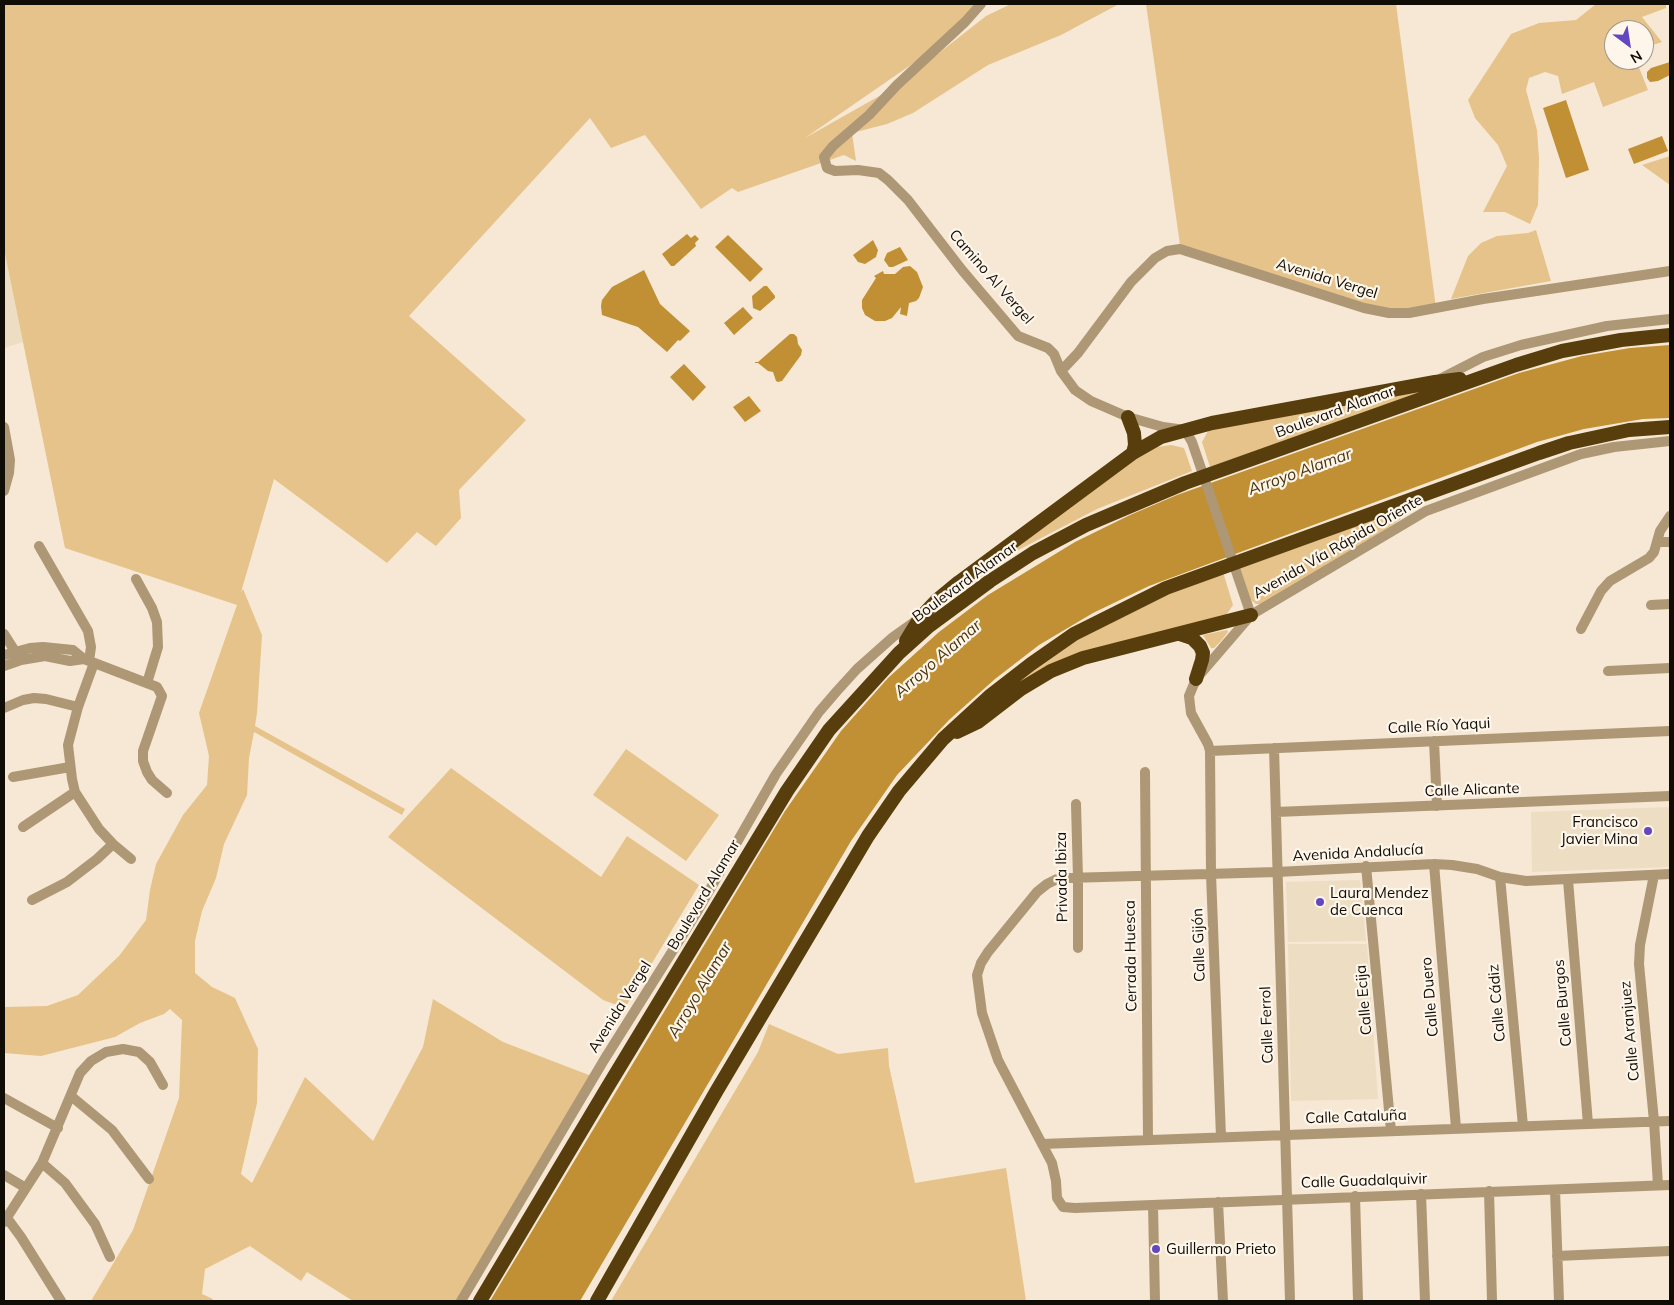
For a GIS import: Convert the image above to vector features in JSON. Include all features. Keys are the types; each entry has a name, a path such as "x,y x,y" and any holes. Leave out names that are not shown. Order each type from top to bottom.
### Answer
{"highway":[{"name":"Boulevard Alamar","path":"480,1301 787,791 829,730 899,653 936,621 990,581 1033,553 1086,524 1185,483 1516,364 1562,351 1621,340 1670,335"},
{"path":"899,653 920,618 936,601 959,582 1133,453 1161,437 1188,436 1435,382 1483,376"},
{"path":"1128,418 1134,433 1135,445 1133,453"},
{"path":"597,1301 716,1092 868,836 899,791 943,739 991,695 1030,664 1074,634 1166,588 1569,443 1629,430 1670,427"},
{"path":"943,739 978,722 1021,689 1051,671 1083,658 1180,634 1249,609"},
{"path":"1180,634 1192,638 1200,646 1203,653 1196,679"}],"street":[{"name":"Camino Al Vergel","path":"981,4 965,22 897,85 869,115 833,146 824,157 827,168 835,171 858,170 879,173 888,180 908,200 968,277 1018,336 1048,348 1054,354 1061,371 1075,390 1091,401 1128,418 1188,436"},
{"name":"Avenida Vergel","path":"1061,371 1078,353 1131,282 1155,258 1167,251 1180,248 1364,308 1390,312 1410,312 1492,297 1670,270"},
{"path":"1435,382 1483,357 1521,345 1607,326 1670,319"},
{"path":"4,427 10,460 4,491"},
{"path":"1188,436 1249,609 1196,679 1189,696 1191,713 1210,751"},
{"name":"Avenida Vía Rápida Oriente","path":"1249,609 1288,595 1426,511 1581,454 1614,447 1670,441"},
{"path":"1581,630 1600,591 1610,581 1649,558 1654,552 1660,532 1670,516"},
{"path":"1658,542 1670,542"},
{"path":"39,546 88,631 91,648 68,744 70,767 76,792 99,829 113,844 131,858"},
{"path":"136,579 152,608 157,622 158,647 147,683"},
{"path":"1651,605 1670,604"},
{"name":"Avenida Vergel","path":"461,1301 604,1060 697,912 776,774 837,691 858,669 894,637 920,618"},
{"path":"4,634 18,656"},
{"path":"4,666 18,656 43,647 61,648 74,650 89,661 157,686 162,696 143,751 143,761 146,772 152,780 167,793"},
{"path":"4,655 18,656"},
{"path":"1608,671 1670,668"},
{"path":"4,708 23,700 34,698 46,698 78,707"},
{"name":"Calle Río Yaqui","path":"1210,751 1670,731"},
{"path":"1434,741 1437,806"},
{"name":"Calle Ferrol","path":"1274,748 1290,1301"},
{"name":"Calle Gijón","path":"1210,751 1211,874 1220,1137"},
{"path":"13,777 70,767"},
{"name":"Cerrada Huesca","path":"1145,772 1148,1140"},
{"path":"23,827 76,792"},
{"name":"Calle Alicante","path":"1276,812 1670,796"},
{"name":"Privada Ibiza","path":"1076,804 1078,948"},
{"path":"32,900 67,882 113,844"},
{"name":"Avenida Andalucía","path":"1042,1144 998,1060 982,1013 977,975 981,963 988,952 1037,892 1057,879 1277,872 1434,864 1460,866 1500,877 1526,881 1670,874"},
{"name":"Calle Duero","path":"1434,864 1456,1128"},
{"name":"Calle Ecija","path":"1366,866 1391,1131"},
{"name":"Calle Aranjuez","path":"1654,875 1640,945 1639,964 1658,1185"},
{"name":"Calle Cádiz","path":"1500,877 1523,1126"},
{"name":"Calle Burgos","path":"1568,880 1588,1124"},
{"path":"61,1301 21,1237 5,1220 42,1163 80,1073 92,1061 106,1052 124,1049 140,1052 150,1062 163,1085"},
{"path":"71,1096 112,1130 149,1179"},
{"path":"4,1098 58,1128"},
{"name":"Calle Cataluña","path":"1042,1144 1670,1121"},
{"name":"Calle Guadalquivir","path":"1042,1144 1052,1163 1057,1198 1060,1204 1063,1207 1075,1208 1670,1185"},
{"path":"42,1163 65,1183 95,1224 110,1257"},
{"path":"4,1175 26,1188"},
{"path":"1555,1190 1559,1301"},
{"path":"1489,1191 1492,1301"},
{"path":"1421,1194 1425,1301"},
{"path":"1355,1196 1358,1301"},
{"path":"1218,1202 1223,1301"},
{"path":"1153,1204 1155,1301"},
{"path":"1557,1256 1670,1251"}],"shaded area":[{"path":"4,4 980,4 944,42 805,138 897,86 986,16 1011,4 1119,4 1061,35 988,65 913,113 887,124 852,133 856,161 844,155 738,192 732,188 701,209 645,135 611,148 590,118 409,316 526,420 459,490 461,518 436,546 417,532 387,563 274,479 241,592 243,589 262,635 255,726 405,809 402,815 254,732 249,758 247,795 224,844 216,878 202,911 195,941 195,973 212,987 235,998 258,1049 257,1103 241,1174 252,1183 305,1077 373,1141 423,1047 433,999 503,1042 594,1077 461,1301 353,1301 307,1272 301,1281 250,1246 205,1269 202,1294 213,1299 211,1301 91,1301 133,1230 179,1098 182,1020 170,1009 164,1014 140,1023 115,1037 41,1056 4,1053 4,1007 47,1006 78,995 119,956 146,920 156,864 183,815 207,785 209,756 199,713 237,605 65,548 4,249"},
{"path":"1146,4 1396,4 1436,308 1367,309 1181,252"},
{"path":"1596,4 1666,4 1666,8 1642,17 1644,20 1604,20 1604,70 1640,70 1648,90 1603,107 1594,82 1562,94 1558,76 1545,72 1529,78 1526,90 1537,130 1539,158 1538,205 1530,224 1505,212 1483,212 1507,166 1498,145 1475,118 1468,100 1511,34 1539,23 1576,20"},
{"path":"1654,32 1662,42 1654,45"},
{"path":"1670,156 1670,185 1642,165"},
{"path":"1536,230 1551,281 1451,299 1468,256 1481,243 1497,236 1528,233"},
{"path":"4,249 23,342 4,348"},
{"path":"1430,390 1210,467 1202,442 1208,431 1220,426"},
{"path":"1171,445 1184,448 1192,471 1097,509 1003,558 1127,464 1157,447"},
{"path":"1414,505 1414,510 1379,534 1261,604 1256,604 1251,600 1240,568"},
{"path":"1223,572 1233,605 1224,618 1079,656 987,705 1063,647 1165,594"},
{"path":"1227,630 1228,632 1214,648 1211,648 1203,635"},
{"path":"626,749 719,815 686,861 593,795"},
{"path":"451,768 601,877 627,836 699,885 625,1008 603,1000 388,837"},
{"path":"1670,807 1670,867 1532,872 1531,812"},
{"path":"1360,880 1366,941 1288,942 1286,882"},
{"path":"1288,944 1367,944 1378,1099 1291,1101"},
{"path":"769,1024 838,1054 888,1048 889,1066 915,1183 1006,1168 1026,1301 611,1301 758,1052"}],"water":[{"path":"1670,62 1670,75 1658,81 1650,82 1647,78 1647,72 1654,70 1654,67"},
{"path":"1566,100 1589,170 1566,178 1543,108"},
{"path":"1662,136 1668,151 1634,164 1628,149"},
{"path":"687,234 691,238 695,235 699,239 695,243 696,246 674,266 671,266 662,254"},
{"path":"728,235 763,269 750,282 715,247"},
{"path":"873,240 878,250 876,257 865,264 858,262 853,255"},
{"path":"900,247 908,260 889,267 884,260 887,253"},
{"path":"910,266 917,272 923,287 919,298 909,303 907,316 900,314 901,307 892,318 885,321 875,321 865,315 862,308 862,300 876,278 874,276 883,271 884,274 895,274 903,267"},
{"path":"644,270 660,304 690,331 667,352 638,327 602,315 602,300 612,287"},
{"path":"764,286 767,286 775,298 760,311 753,308 752,296"},
{"path":"743,307 753,318 734,335 724,323"},
{"path":"790,334 794,334 797,337 798,344 802,350 801,355 782,381 778,382 773,372 768,371 755,362 758,362"},
{"name":"Arroyo Alamar","path":"1670,345 1670,418 1643,419 1584,429 1537,442 1149,586 1093,613 1039,645 995,679 949,720 897,775 851,841 580,1301 490,1301 785,811 841,731 888,678 939,632 988,595 1075,542 1130,515 1177,495 1519,373 1582,356 1630,348"},
{"path":"684,364 706,387 693,401 670,377"},
{"path":"749,396 761,411 745,422 733,407"}],"place":[{"name":"Francisco Javier Mina","path":"1648,831"},
{"name":"Laura Mendez de Cuenca","path":"1320,902"},
{"name":"Guillermo Prieto","path":"1156,1249"}]}
